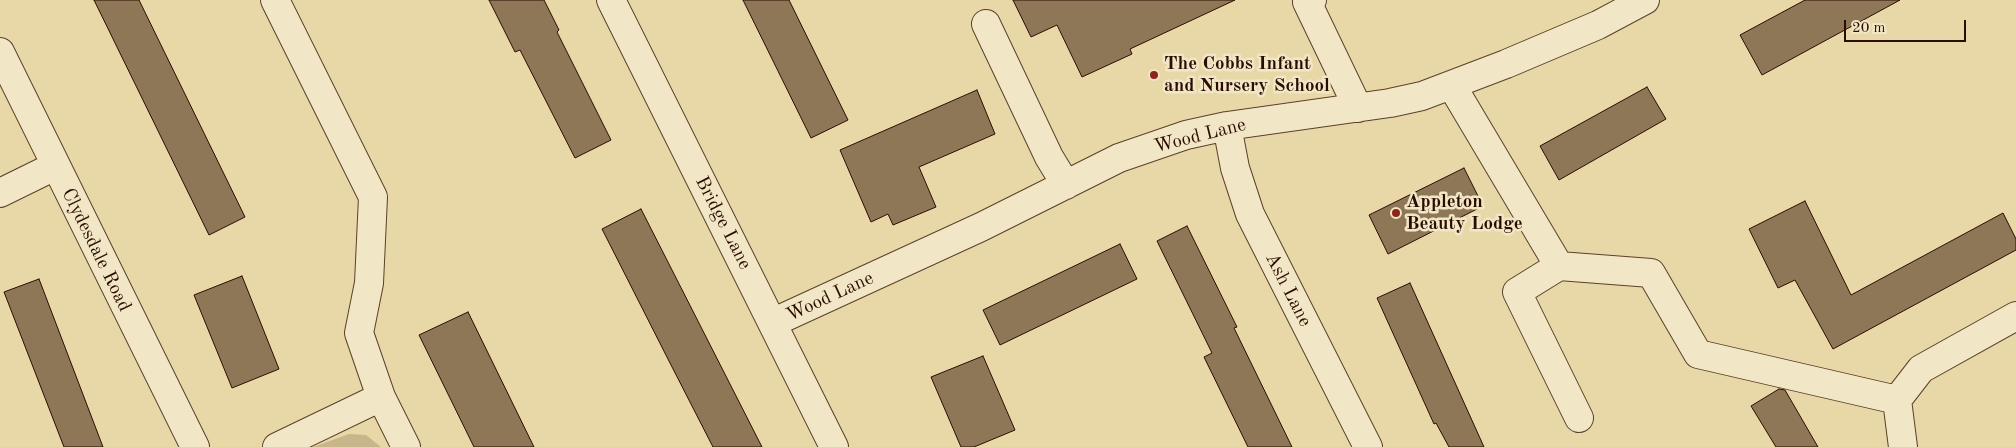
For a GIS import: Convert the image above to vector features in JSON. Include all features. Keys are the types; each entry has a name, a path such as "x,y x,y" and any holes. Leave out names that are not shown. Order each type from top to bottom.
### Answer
{"street":[{"path":"275,0 373,197 369,283 359,333 381,397 406,447"},
{"name":"Bridge Lane","path":"611,0 834,447"},
{"path":"1312,0 1307,2 1358,108"},
{"name":"Wood Lane","path":"772,323 981,228 1119,158 1186,135 1227,126 1358,108 1422,96 1452,86 1598,25 1644,0"},
{"path":"986,24 1049,157 1066,185"},
{"name":"Clydesdale Road","path":"0,52 194,447"},
{"path":"1452,86 1559,266"},
{"name":"Ash Lane","path":"1227,126 1235,168 1250,214 1368,447"},
{"path":"0,193 55,166"},
{"path":"1579,418 1517,292 1559,266 1650,273 1698,354 1897,400"},
{"path":"1902,447 1897,400 1921,369 2016,316"},
{"path":"277,447 381,397"}],"shaded area":[{"path":"349,434 366,435 381,447 313,447"}],"building":[{"path":"94,0 139,0 245,217 209,235"},
{"path":"489,0 544,0 559,30 557,32 611,140 575,158 520,50 515,52"},
{"path":"743,0 789,0 848,120 811,138"},
{"path":"1013,0 1235,0 1130,49 1132,54 1082,77 1057,25 1031,37"},
{"path":"1805,0 1900,0 1762,75 1740,35"},
{"path":"1647,87 1666,119 1559,180 1540,146"},
{"path":"977,90 995,134 919,167 936,207 893,225 888,214 871,222 840,150"},
{"path":"1464,168 1483,206 1388,254 1369,215"},
{"path":"1805,201 1851,295 2003,213 2016,239 2016,250 1833,349 1795,280 1778,288 1749,229"},
{"path":"641,209 762,447 713,447 671,365 602,229"},
{"path":"1187,226 1237,327 1234,328 1292,447 1248,447 1204,357 1212,353 1157,241"},
{"path":"1120,244 1137,279 1000,345 983,310"},
{"path":"242,276 279,369 232,388 194,295"},
{"path":"39,279 103,447 64,447 4,292"},
{"path":"1410,283 1484,447 1449,447 1436,423 1434,424 1377,298"},
{"path":"468,312 534,447 474,447 419,335"},
{"path":"983,356 1015,430 974,447 961,447 931,377"},
{"path":"1779,389 1785,390 1818,447 1776,447 1751,406"}],"place":[{"name":"The Cobbs Infant and Nursery School","path":"1154,75"},
{"name":"Appleton Beauty Lodge","path":"1396,213"}]}
